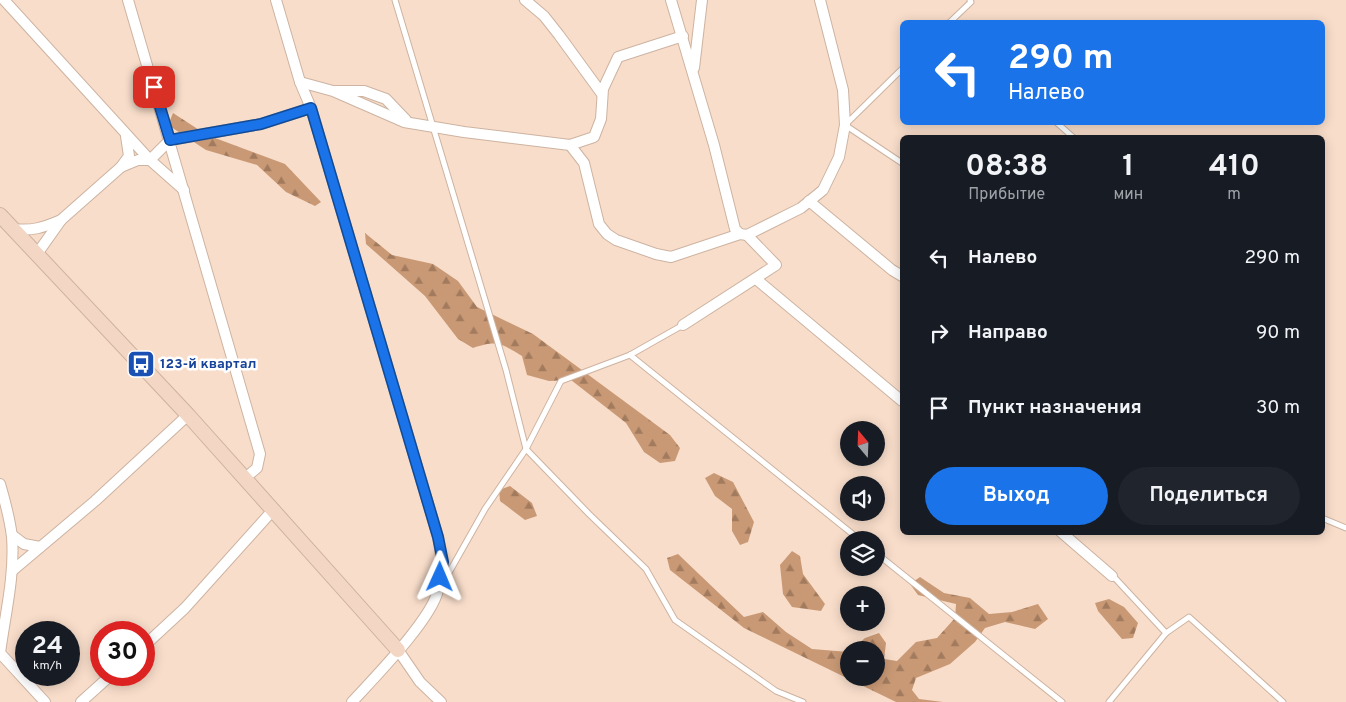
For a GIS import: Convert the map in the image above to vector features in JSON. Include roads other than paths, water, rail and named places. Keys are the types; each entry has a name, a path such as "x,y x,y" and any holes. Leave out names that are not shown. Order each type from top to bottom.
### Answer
{"street":[{"path":"4,0 150,160 184,190"},
{"path":"128,0 260,454 257,468 245,478"},
{"path":"276,0 300,82 311,108 438,537 443,562 438,592 426,616 352,702"},
{"path":"524,0 544,16 560,35 602,94"},
{"path":"672,0 714,145 735,229 776,265 683,325"},
{"path":"693,74 702,0"},
{"path":"570,145 584,162 599,224 607,234 616,240 656,254 672,257 743,235 801,208 822,190 839,157 846,125 843,90 820,0"},
{"path":"678,22 698,39"},
{"path":"300,82 333,91 408,123 570,145 594,137 601,119 603,89 618,57 683,36"},
{"path":"121,167 138,160 150,160 170,140 261,124 311,108"},
{"path":"37,254 61,220 121,167 129,156 129,147 124,132"},
{"path":"809,201 900,275"},
{"path":"0,215 274,509 398,650 420,682 440,702"},
{"path":"13,229 29,231 41,229 61,220"},
{"path":"756,279 900,399"},
{"path":"12,571 95,501 188,415"},
{"path":"0,484 12,536 12,571 4,604 0,653 45,702"},
{"path":"155,636 185,608 274,509"},
{"path":"1064,535 1112,576"},
{"path":"12,536 24,544 40,547"},
{"path":"81,702 99,686"}],"lane":[{"path":"395,0 506,370 526,449 646,569 675,620 776,691 803,702"},
{"path":"952,20 971,2 970,0"},
{"path":"900,71 846,125 900,162"},
{"path":"1059,125 1071,135"},
{"path":"438,592 485,509 526,449 561,381 630,355 683,325"},
{"path":"630,355 849,531"},
{"path":"1325,519 1346,528"},
{"path":"885,560 1062,702"},
{"path":"1112,576 1166,633"},
{"path":"1110,702 1166,633 1189,616 1283,702"}],"place":[{"name":"123-й квартал","path":"141,364"}]}
